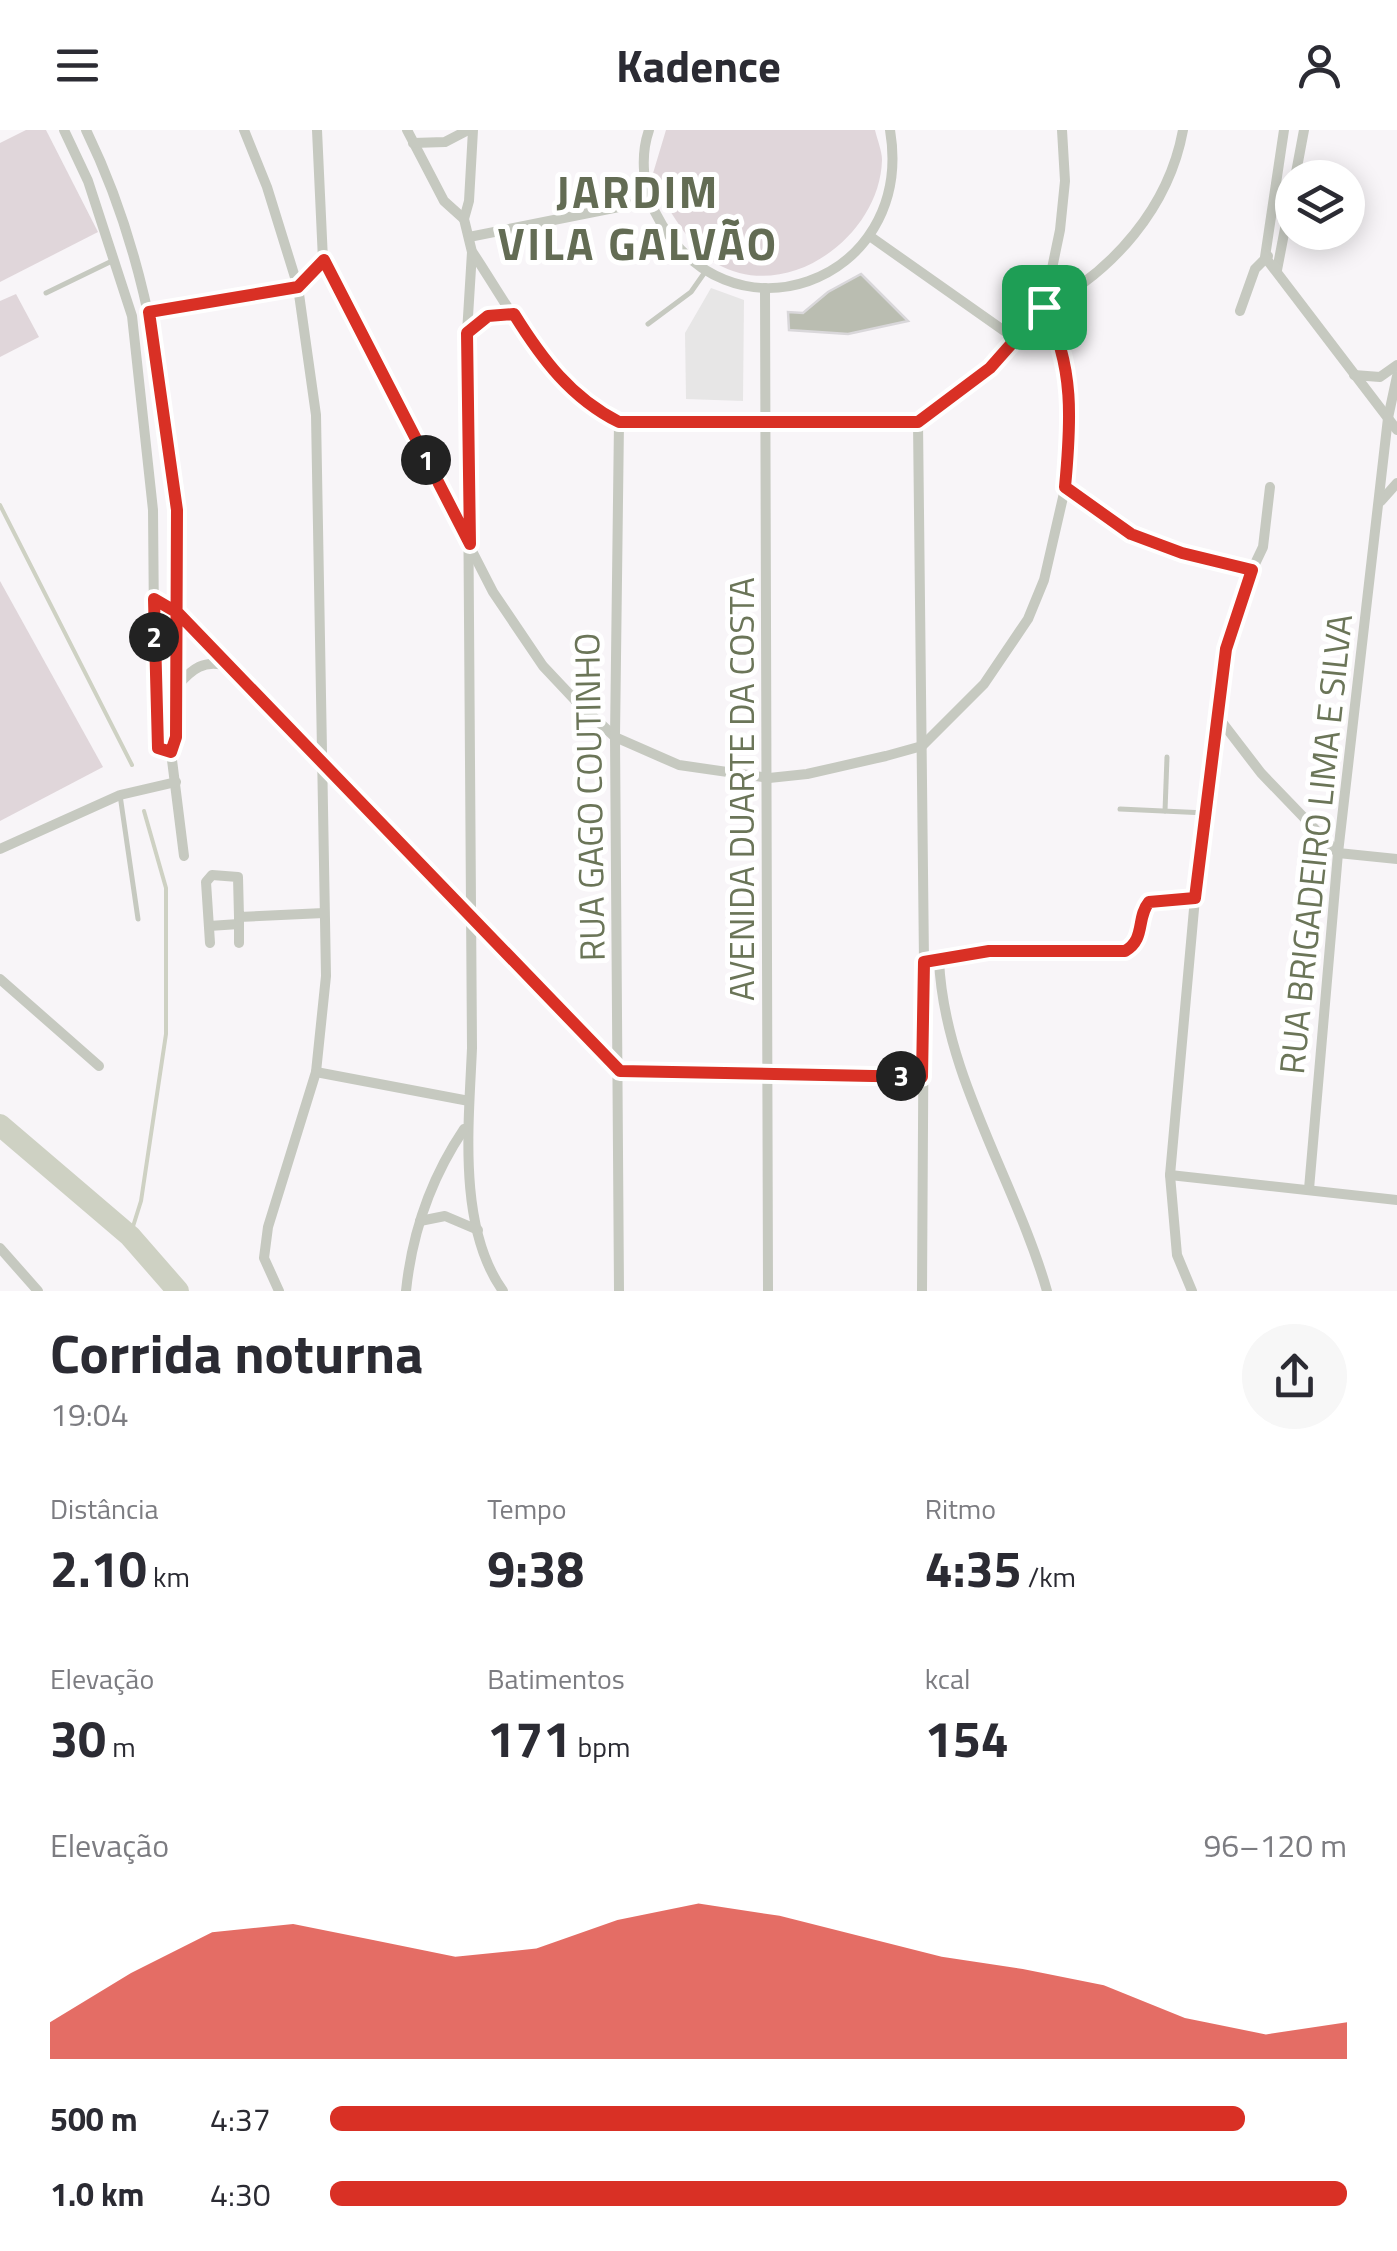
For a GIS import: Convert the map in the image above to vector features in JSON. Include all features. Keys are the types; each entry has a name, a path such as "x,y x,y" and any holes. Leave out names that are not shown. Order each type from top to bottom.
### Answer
{"street":[{"path":"64,130 88,180 132,316 148,463 155,739 160,752 171,752"},
{"path":"86,130 106,170 149,312 177,510 176,737 171,752 184,856"},
{"path":"244,130 298,287 316,416 323,1023 316,1072 268,1227 264,1258 279,1291"},
{"path":"317,130 324,260 514,628 554,677 614,736 648,755 679,765 769,778 806,774 922,746 984,684 1028,619 1044,580 1065,487 1070,387 1061,345 1044,307 1062,214 1062,130"},
{"path":"407,130 444,201 464,219 472,252 467,333 472,917 465,1128 478,1230 502,1291"},
{"path":"413,142 445,142 470,130 470,200 464,219"},
{"path":"648,130 644,168 649,200 666,235 705,272 765,288 805,283 842,265 871,237 889,201 895,161 890,130"},
{"path":"472,252 565,384 580,400 619,422 918,422 966,388 1017,340 1044,307 1082,285 1132,236 1164,188 1184,130"},
{"path":"1240,311 1254,269 1265,256 1284,130"},
{"path":"1298,160 1304,130"},
{"path":"469,237 649,200"},
{"path":"871,237 1017,340"},
{"path":"1277,270 1281,250"},
{"path":"1265,256 1280,254"},
{"path":"1265,256 1397,430"},
{"path":"149,312 298,287 324,260"},
{"name":"AVENIDA DUARTE DA COSTA","path":"765,288 769,423 768,1291"},
{"path":"467,333 488,316 514,314"},
{"path":"1354,375 1380,377 1397,365"},
{"name":"RUA BRIGADEIRO LIMA E SILVA","path":"1308,1189 1338,853 1388,418 1397,376"},
{"name":"RUA GAGO COUTINHO","path":"619,422 614,736 619,1291"},
{"path":"918,422 924,962 922,1291"},
{"path":"148,463 170,460"},
{"path":"1378,506 1397,482"},
{"path":"1192,1291 1177,1256 1170,1175 1195,898 1226,649 1270,516 1270,487"},
{"path":"154,599 178,613 620,1071 922,1077"},
{"path":"177,686 196,667 208,662 230,667"},
{"path":"1218,716 1261,774 1338,853 1397,859"},
{"path":"0,850 120,795 176,782"},
{"path":"210,943 206,882 212,875 238,877 239,944"},
{"path":"924,962 989,951 1125,951 1140,936 1143,910 1149,902 1195,898"},
{"path":"209,926 324,913"},
{"path":"939,960 944,1002 956,1046 1047,1291"},
{"path":"0,980 100,1066"},
{"path":"316,1072 468,1102"},
{"path":"406,1291 420,1221 432,1187 465,1128"},
{"path":"1170,1175 1397,1200"},
{"path":"420,1221 445,1216 478,1230"},
{"path":"0,1248 38,1291"}],"lane":[{"path":"46,293 114,260"},
{"path":"648,324 691,292 705,272"},
{"path":"1065,487 1131,534 1182,553 1252,570"},
{"path":"1164,812 1167,758"},
{"path":"120,795 138,919"},
{"path":"1120,809 1206,813"}],"shaded area":[{"path":"26,130 46,130 98,232 0,282 0,143"},
{"path":"666,130 875,130 882,160 877,188 848,237 825,256 800,269 772,275 744,274 717,264 697,248 651,180"},
{"path":"711,288 744,300 743,401 686,399 685,333"},
{"path":"16,294 39,337 0,357 0,301"},
{"path":"0,581 103,767 0,821"}],"building":[{"path":"861,274 908,321 848,334 789,330 788,312 803,313 828,292"}],"waterway":[{"path":"0,505 132,765"},
{"path":"130,1236 141,1201 166,1034 166,888 144,811"},
{"path":"0,1125 130,1236 178,1291"}],"district":[{"name":"JARDIM VILA GALVÃO","path":"638,217"}],"route":[{"path":"1044,307 990,368 918,422 619,422 580,400 550,367 514,314 488,316 467,333 470,544 324,260 298,287 149,312 177,510 178,613 176,744 171,752 160,752 155,739 153,690 154,599 178,613 620,1071 922,1077 924,962 989,951 1125,951 1140,936 1143,910 1149,902 1195,898 1226,649 1252,570 1182,553 1131,534 1065,487 1070,387 1061,345 1044,307"}]}
